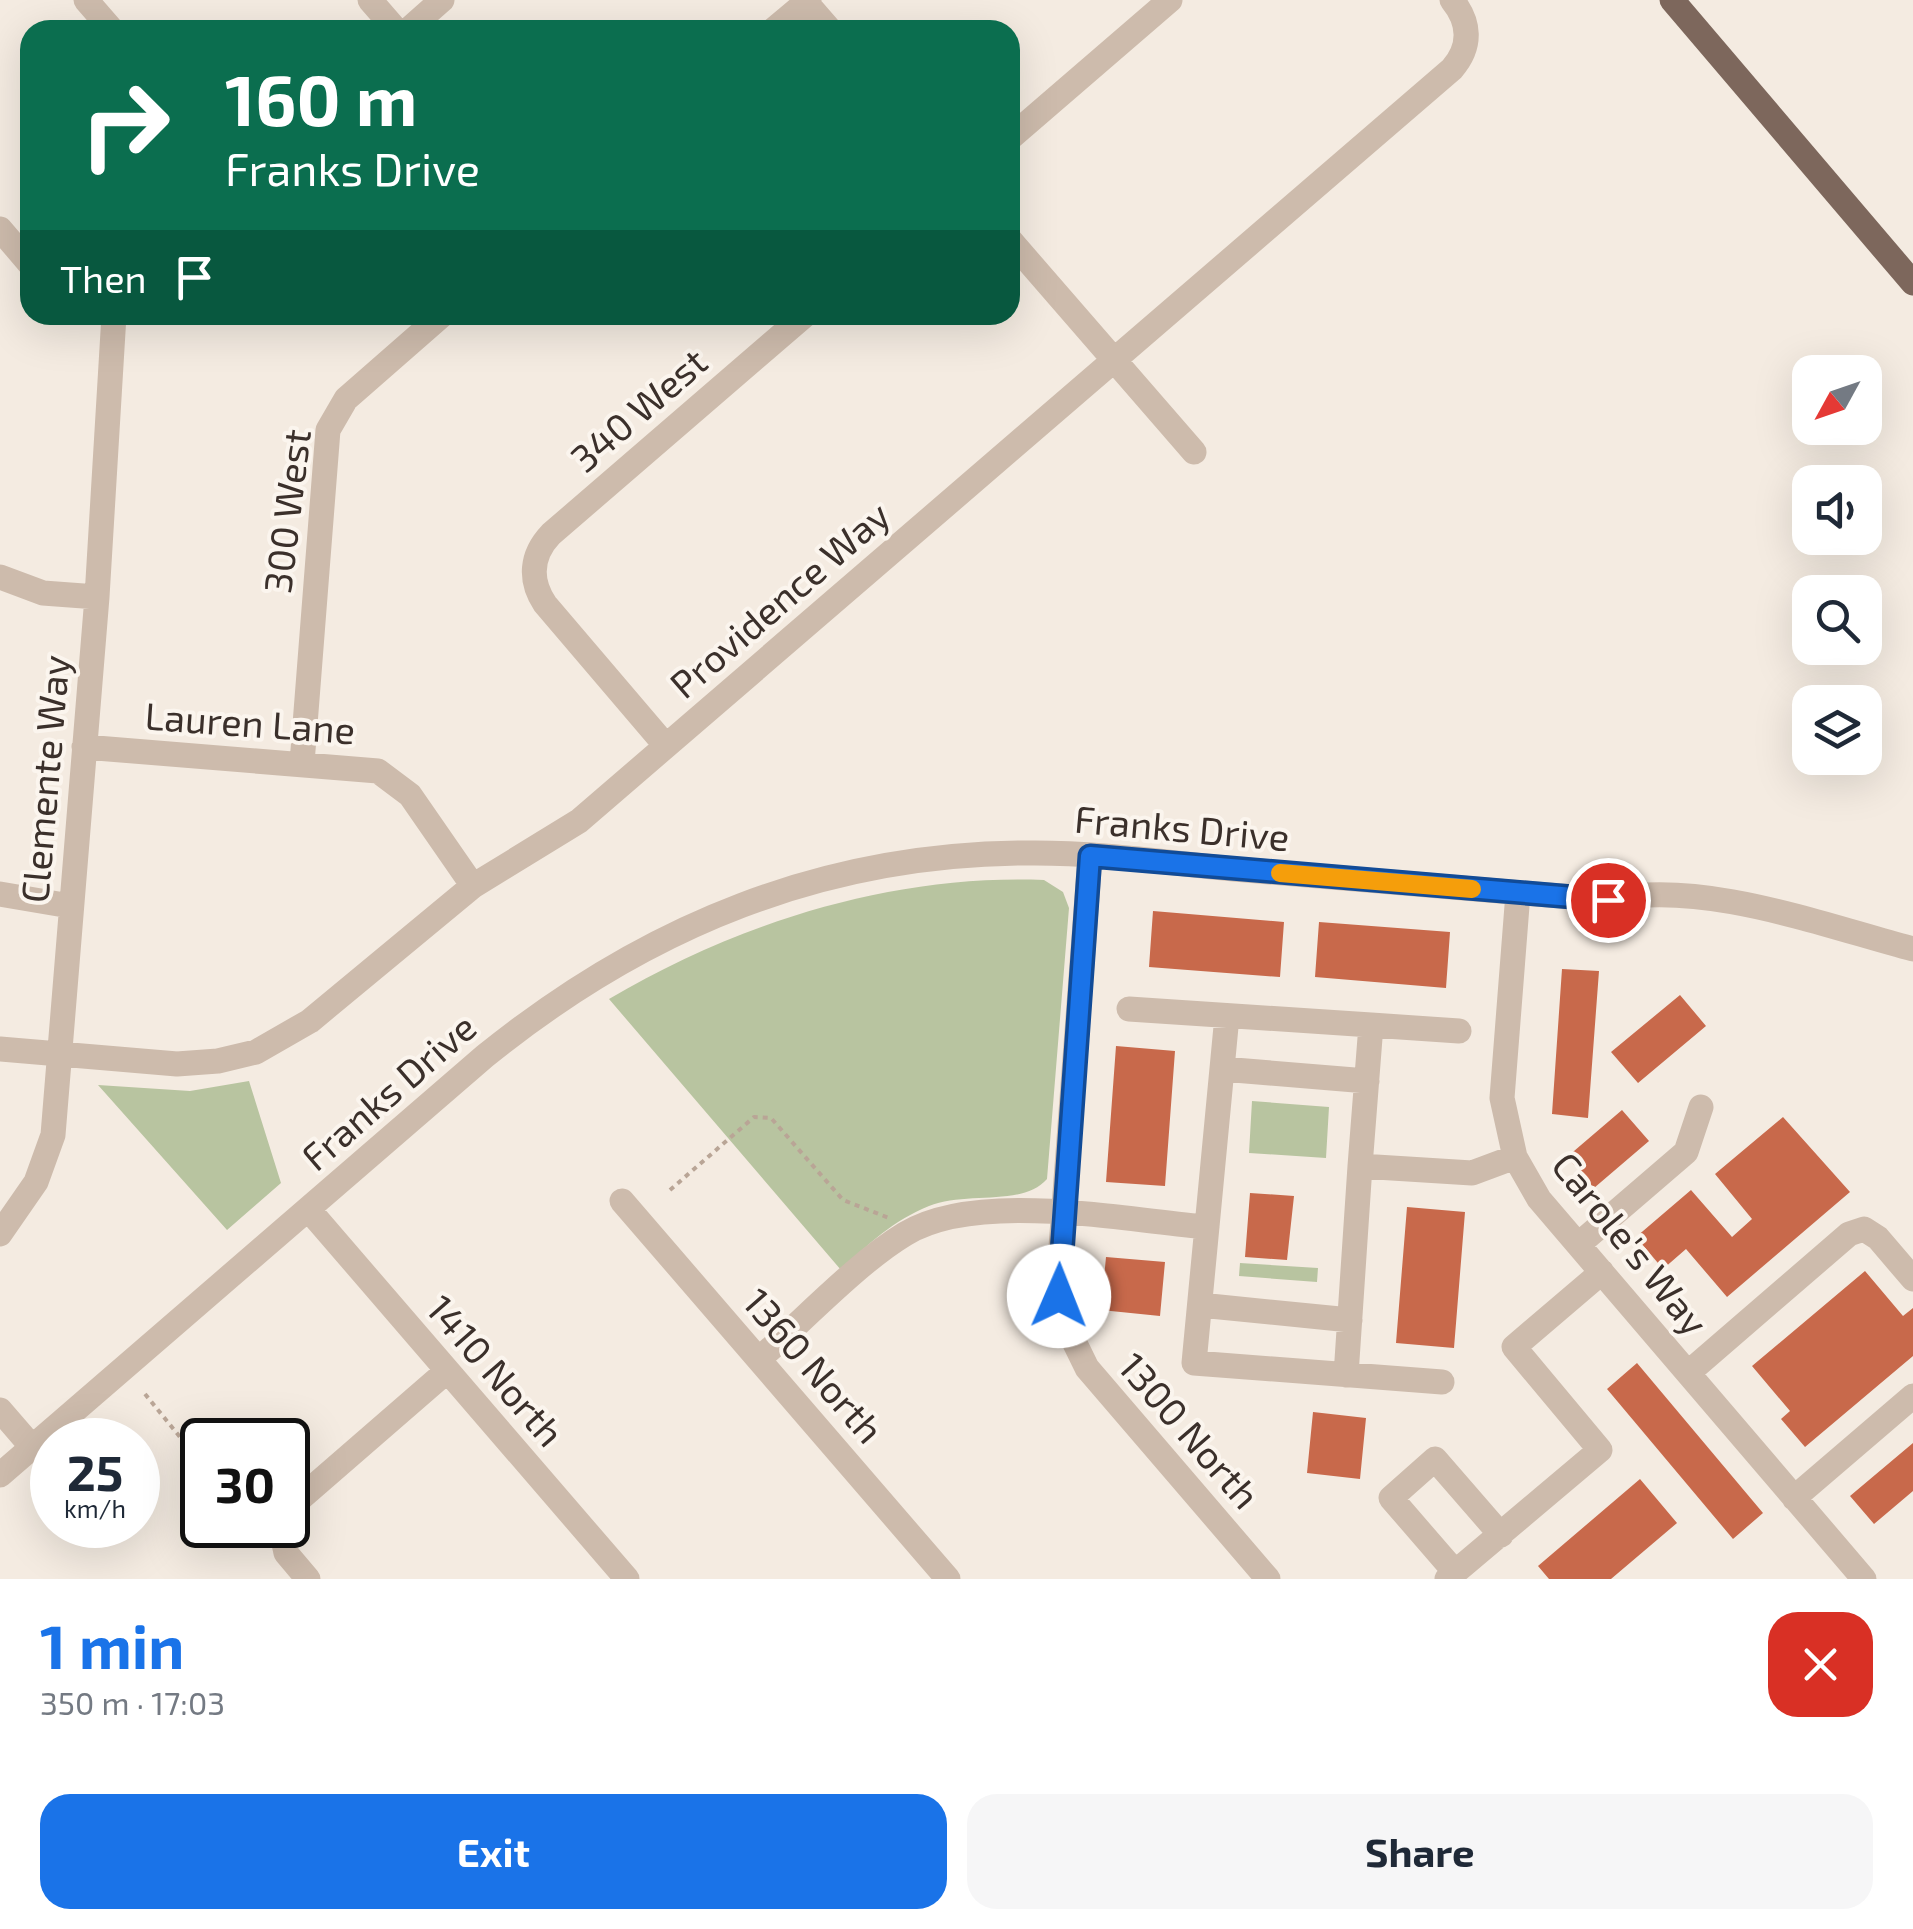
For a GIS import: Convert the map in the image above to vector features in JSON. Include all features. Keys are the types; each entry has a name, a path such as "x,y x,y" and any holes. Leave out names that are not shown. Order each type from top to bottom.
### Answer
{"main road":[{"path":"1672,0 1913,283"}],"street":[{"path":"86,0 103,20"},
{"path":"370,0 387,20"},
{"path":"419,20 442,0"},
{"path":"1020,129 1170,0"},
{"name":"Providence Way","path":"0,1050 198,1064 256,1052 310,1021 473,886 579,821 1452,68 1467,38 1464,20 1452,0"},
{"path":"785,20 806,1"},
{"path":"0,229 20,252"},
{"path":"1020,252 1194,452"},
{"name":"Clemente Way","path":"0,1234 24,1203 53,1135 97,597 113,325"},
{"name":"300 West","path":"302,763 328,430 346,399 431,325"},
{"name":"340 West","path":"666,746 546,604 536,588 534,570 539,550 552,534 792,325"},
{"path":"0,576 28,590 97,597"},
{"name":"Lauren Lane","path":"84,748 368,768 396,780 473,886"},
{"name":"Franks Drive","path":"66,1418 536,1015 602,970 672,932 766,896 882,866 1034,853 1608,900 1636,894 1711,900 1766,910 1913,949"},
{"path":"1062,1215 1090,856"},
{"name":"Carole's Way","path":"1518,893 1502,1098 1515,1158 1539,1199 1864,1579"},
{"path":"0,894 70,906"},
{"path":"1129,1009 1460,1031"},
{"path":"1227,1016 1194,1363 1442,1382"},
{"path":"1346,1375 1371,1026"},
{"path":"1222,1069 1367,1081"},
{"path":"1578,1244 1686,1152 1700,1107"},
{"path":"1360,1166 1472,1173 1515,1158"},
{"name":"1360 North","path":"622,1202 948,1579"},
{"name":"1410 North","path":"309,1210 627,1579"},
{"path":"759,1359 887,1247 920,1226 980,1210 1207,1227"},
{"name":"1300 North","path":"1062,1215 1059,1296 1066,1323 1100,1384 1268,1579"},
{"path":"1688,1372 1849,1234 1864,1229 1878,1238 1913,1278"},
{"path":"1500,1535 1436,1459 1391,1498 1451,1576 1500,1535 1600,1450 1514,1347 1602,1272"},
{"path":"1200,1305 1350,1320"},
{"path":"310,1490 447,1370"},
{"path":"1794,1498 1913,1396"},
{"path":"0,1410 30,1445"},
{"name":"Franks Drive","path":"0,1475 30,1449"},
{"path":"285,1548 308,1579"}],"path":[{"path":"670,1190 754,1116 762,1115 771,1118 842,1200 889,1218"},
{"path":"145,1394 180,1437"}],"green space":[{"path":"1044,880 1063,892 1069,908 1047,1179 1024,1193 929,1206 871,1242 841,1270 609,999 710,948 817,909 930,885"},
{"path":"249,1081 281,1183 227,1230 98,1085 190,1091"},
{"path":"1252,1101 1329,1107 1326,1158 1249,1153"},
{"path":"1240,1263 1318,1268 1317,1282 1239,1276"}],"building":[{"path":"1153,911 1284,922 1280,977 1149,967"},
{"path":"1319,922 1450,932 1446,988 1315,977"},
{"path":"1562,969 1599,971 1588,1118 1552,1114"},
{"path":"1680,995 1706,1026 1638,1083 1611,1052"},
{"path":"1116,1046 1175,1051 1165,1186 1106,1182"},
{"path":"1622,1110 1649,1141 1594,1188 1567,1157"},
{"path":"1783,1117 1850,1192 1727,1297 1686,1249 1663,1269 1636,1237 1691,1190 1732,1237 1752,1219 1715,1174"},
{"path":"1250,1193 1294,1196 1287,1260 1245,1257"},
{"path":"1407,1207 1465,1212 1454,1348 1396,1343"},
{"path":"1106,1257 1165,1262 1160,1316 1101,1310"},
{"path":"1865,1271 1903,1316 1913,1308 1913,1356 1805,1447 1781,1419 1790,1411 1752,1366"},
{"path":"1637,1363 1763,1513 1733,1539 1607,1389"},
{"path":"1313,1412 1366,1418 1360,1479 1307,1473"},
{"path":"1913,1443 1913,1491 1874,1524 1850,1496"},
{"path":"1640,1479 1677,1523 1611,1579 1549,1579 1538,1566"}],"slow traffic":[{"path":"1280,873 1472,889"}],"route":[{"path":"1059,1296 1090,856 1608,900"}]}
